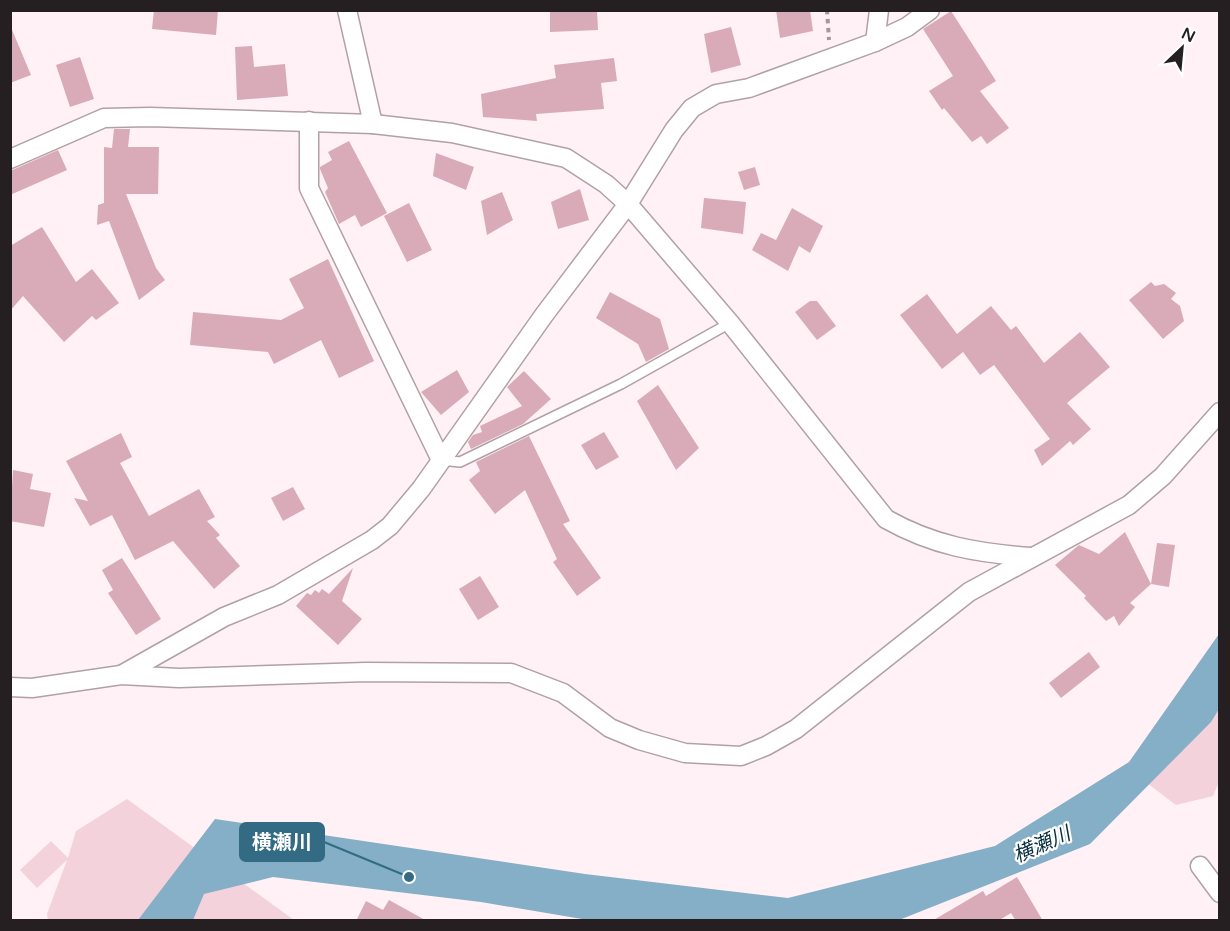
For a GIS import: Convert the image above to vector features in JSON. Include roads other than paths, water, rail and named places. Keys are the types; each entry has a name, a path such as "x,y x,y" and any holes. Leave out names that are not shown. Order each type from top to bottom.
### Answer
{"street":[{"path":"347,10 373,124"},
{"path":"875,42 879,10"},
{"path":"121,675 224,617 278,595 372,540 390,526 421,489 544,315 628,204 674,130 692,108 716,94 749,88 875,42 907,27 930,10"},
{"path":"10,159 104,118 373,124 452,133 566,158 606,184 628,204 730,323 886,519 915,536 954,548 1030,557"},
{"path":"309,121 309,188 441,460"},
{"path":"10,687 32,688 121,675 179,678 355,672 511,673 563,693 610,728 639,740 685,753 741,756 766,746 796,729 969,591 1129,505 1163,476 1220,412"},
{"path":"1200,866 1220,893"}],"lane":[{"path":"441,460 460,462 621,384 730,323"}],"water":[{"path":"1219,634 1219,709 1211,722 1090,844 899,920 588,920 481,902 273,877 204,894 193,920 138,920 215,819 585,874 788,898 995,846 1129,762"}],"place":[{"name":"横瀬川","path":"409,877"}]}
